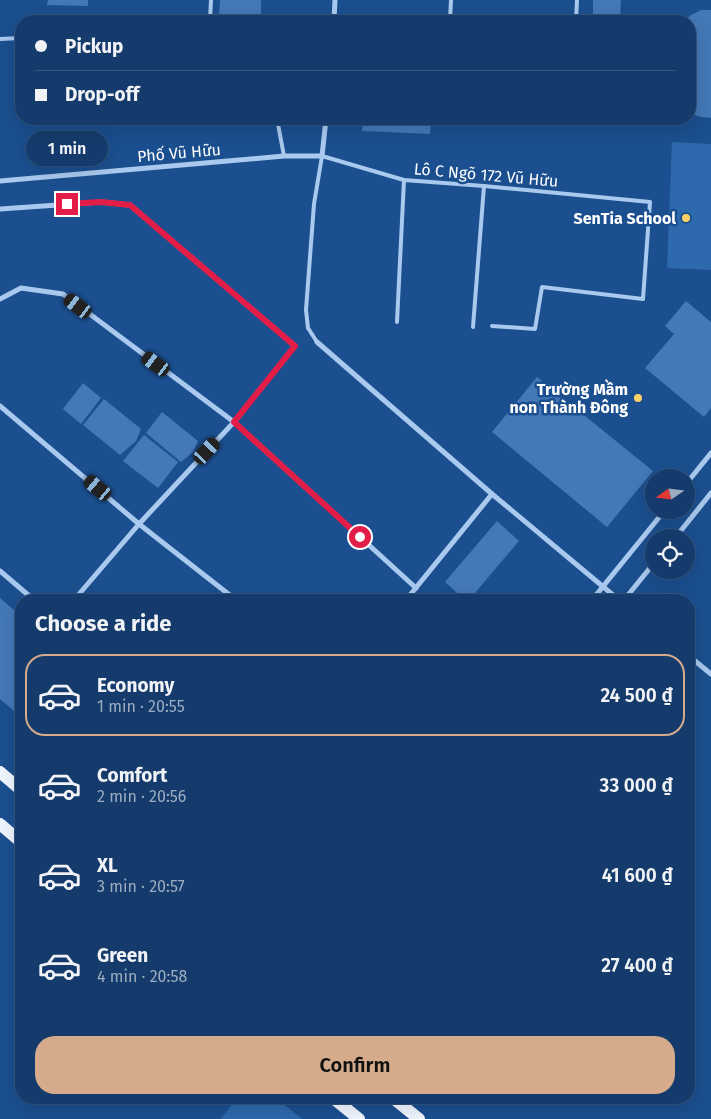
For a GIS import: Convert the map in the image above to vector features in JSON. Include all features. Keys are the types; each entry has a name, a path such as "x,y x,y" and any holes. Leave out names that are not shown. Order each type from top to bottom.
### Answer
{"main road":[{"path":"0,772 15,785"},
{"path":"0,824 15,837"},
{"path":"340,1104 359,1119"},
{"path":"400,1104 419,1119"}],"street":[{"path":"334,0 334,15"},
{"path":"322,156 325,125"},
{"name":"Phố Vũ Hữu","path":"0,180 284,156 322,156"},
{"path":"0,210 101,202 130,205 295,346 234,422 139,524 79,594"},
{"path":"0,300 21,288 63,294 234,422 416,588"},
{"path":"317,342 492,494 611,594"},
{"path":"0,406 139,524 228,594"},
{"path":"695,473 711,454"},
{"path":"682,529 711,493"},
{"path":"411,594 492,494"},
{"path":"597,594 658,519"},
{"path":"0,572 27,594"},
{"path":"629,594 645,574"},
{"path":"695,661 711,674"}],"lane":[{"path":"210,15 211,0"},
{"path":"450,15 451,0"},
{"path":"576,15 577,0"},
{"path":"0,39 15,38"},
{"path":"278,125 284,156"},
{"path":"317,342 308,328 306,310 314,204 322,156"},
{"name":"Lô C Ngõ 172 Vũ Hữu","path":"322,156 404,180 650,202 643,299 542,287 535,329 492,326"},
{"path":"397,322 404,180"},
{"path":"473,327 484,186"}],"shaded area":[{"path":"672,142 711,144 711,270 667,268"},
{"path":"232,1104 283,1104 302,1119 221,1119"}],"building":[{"path":"48,0 88,0 88,6 47,5"},
{"path":"220,0 261,0 261,15 219,15"},
{"path":"593,0 621,0 620,15 593,15"},
{"path":"701,10 711,10 711,118 696,115 696,15 691,15"},
{"path":"362,125 431,125 430,134 362,131"},
{"path":"578,125 610,125 610,126"},
{"path":"686,301 711,322 711,408 704,417 645,368 674,334 665,326"},
{"path":"537,377 651,469 645,469 645,481 607,527 492,432"},
{"path":"83,383 101,398 81,424 63,409"},
{"path":"104,399 141,429 136,441 120,455 83,425"},
{"path":"162,412 198,441 193,452 181,462 146,433"},
{"path":"144,435 178,462 158,488 123,461"},
{"path":"497,521 519,541 474,594 458,594 445,582"},
{"path":"0,598 15,611 15,712 0,699"}],"place":[{"name":"SenTia School","path":"686,218"},
{"name":"Trường Mầm non Thành Đông","path":"638,398"}],"route":[{"path":"67,204 101,202 130,205 295,346 234,422 360,537"}]}
